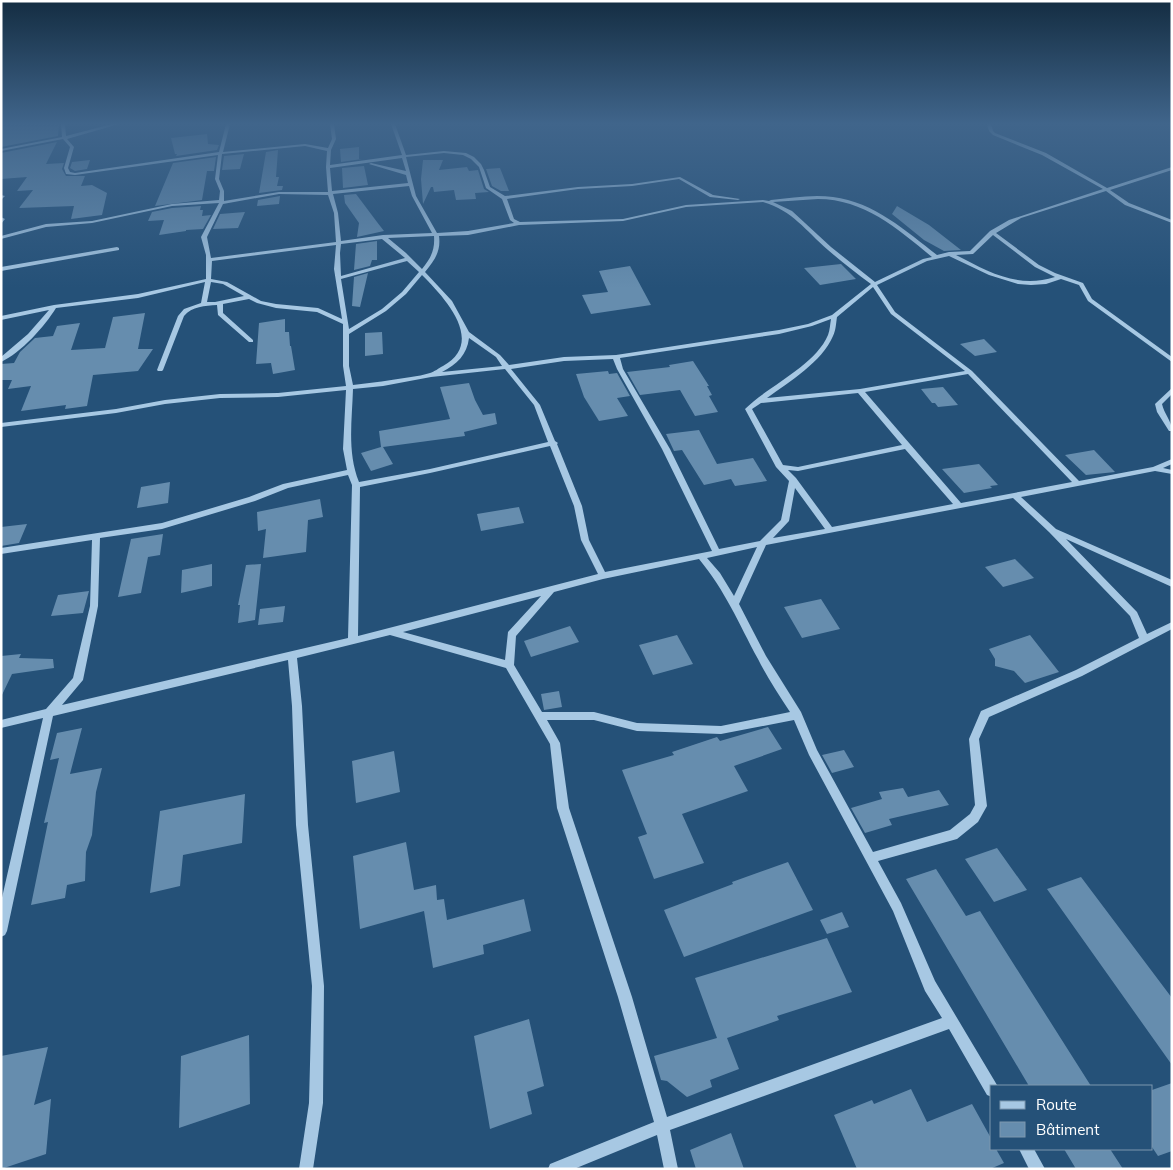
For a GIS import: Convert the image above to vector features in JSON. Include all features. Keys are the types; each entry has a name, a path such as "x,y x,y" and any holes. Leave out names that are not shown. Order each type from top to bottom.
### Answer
{"street":[{"path":"204,304 209,280 208,269 210,260 204,237 221,202 222,191 217,179"},
{"path":"329,179 330,193 336,213 339,242 337,254 338,278 346,323 346,366 350,387 347,449 351,472 356,485 353,640"},
{"path":"346,333 384,310 404,293 432,259 437,248 437,237 418,200 414,196 410,179"},
{"path":"485,179 488,188 504,198 512,220 519,224"},
{"path":"504,198 578,188 632,185 676,179"},
{"path":"681,179 712,196 763,201 777,204 790,212 829,248 874,284 893,313 970,372 1077,483"},
{"path":"1088,179 1127,204 1172,222"},
{"path":"1,425 116,411 165,402 220,396 278,395 383,384 431,375 509,368 564,359 616,357 779,332 810,325 834,316 874,284 925,260 949,254 971,252 992,232 1020,216 1041,211 1139,179"},
{"path":"1,238 46,226 92,222 172,205 221,202 279,193 330,193 412,184"},
{"path":"210,260 383,237 468,233 519,224 623,220 669,209 763,201 832,198 852,202 892,224 936,257"},
{"path":"1,218 3,219 1,223"},
{"path":"992,232 1037,266 1081,284 1090,300 1172,360"},
{"path":"383,237 450,302 466,333 498,356 537,405 578,506 586,540 603,576"},
{"path":"1,269 117,249"},
{"path":"949,254 997,277 1021,285 1052,281 1060,277"},
{"path":"338,278 407,259"},
{"path":"1,318 54,307 138,296 209,280 225,283 258,302 276,306 318,310 346,323"},
{"path":"160,370 181,316 186,310 204,304 220,304 249,297"},
{"path":"220,304 220,314 251,341"},
{"path":"1,360 9,355 50,315 54,307"},
{"path":"830,530 793,480 780,467 748,409 784,384 817,354 831,337 834,316"},
{"path":"431,375 460,358 464,352 466,333"},
{"path":"616,357 620,369 666,449 716,551"},
{"path":"758,401 860,391 970,372"},
{"path":"1172,390 1158,404 1160,412 1172,429"},
{"path":"860,391 958,505"},
{"path":"356,485 430,471 554,443"},
{"path":"780,467 798,469 908,446"},
{"path":"1,724 390,632 603,576 716,551 1155,469 1172,461"},
{"path":"1155,469 1172,472"},
{"path":"1,551 96,538 162,526 243,502 286,486 351,472"},
{"path":"735,604 763,543 785,521 793,480"},
{"path":"1014,495 1052,530 1134,614 1144,638"},
{"path":"1052,530 1172,584"},
{"path":"1,931 49,713 78,680 94,606 96,538"},
{"path":"700,555 735,604 762,658 797,715 813,752 897,907 930,986 990,1087"},
{"path":"550,590 511,635 509,665 555,743 563,808 625,997 662,1126 671,1169"},
{"path":"870,858 953,835 974,818 982,806 974,739 985,714 1078,673 1172,625"},
{"path":"390,632 509,665"},
{"path":"292,655 297,706 302,825 318,986 316,1103 306,1169"},
{"path":"538,716 594,716 636,727 721,730 797,715"},
{"path":"556,1169 662,1126 952,1021"},
{"path":"1027,1150 1038,1169"}],"building":[{"path":"26,179 84,179 81,186 92,185 107,193 102,215 71,219 74,206 19,208 33,190 17,191"},
{"path":"166,179 206,179 202,200 155,206"},
{"path":"261,179 279,179 277,186 283,186 282,190 259,193"},
{"path":"343,179 367,179 368,185 343,188"},
{"path":"421,179 481,179 484,189 489,192 475,193 476,199 456,200 454,190 434,192 433,187 431,187 423,204"},
{"path":"489,179 504,179 509,191 501,191 492,186"},
{"path":"356,194 384,231 357,237 359,223 345,203 344,195"},
{"path":"280,196 279,204 257,206 258,200"},
{"path":"201,206 200,210 203,210 202,216 211,215 203,229 159,235 164,220 148,221 152,212 172,208"},
{"path":"897,206 929,225 961,250 944,251 924,240 892,214"},
{"path":"245,212 238,228 213,229 220,214"},
{"path":"377,241 377,260 372,260 370,266 354,270 356,244"},
{"path":"841,264 856,279 820,285 804,268"},
{"path":"630,266 651,305 591,314 582,295 608,292 599,271"},
{"path":"368,273 360,307 352,306 354,277"},
{"path":"145,313 138,349 153,349 138,371 93,375 87,406 65,409 66,405 21,411 31,386 8,389 12,380 1,380 1,364 14,363 20,352 35,338 53,336 57,326 80,323 71,350 105,348 113,317"},
{"path":"285,319 285,332 289,332 295,370 273,374 271,363 256,364 259,323"},
{"path":"382,332 383,354 365,356 365,333"},
{"path":"984,339 997,352 975,356 960,344"},
{"path":"693,361 709,386 707,386 712,395 709,396 718,412 695,416 680,390 640,395 627,372 670,367 669,365"},
{"path":"608,371 609,374 617,373 630,396 617,398 628,416 599,421 584,397 576,374"},
{"path":"469,383 483,415 495,413 497,424 464,432 465,436 383,447 393,464 371,471 361,453 381,447 379,431 450,419 440,387"},
{"path":"943,387 958,405 938,407 935,403 932,403 921,389"},
{"path":"699,430 717,464 753,458 767,481 735,486 731,479 704,485 682,450 674,451 666,434"},
{"path":"1094,450 1115,472 1086,475 1065,455"},
{"path":"979,464 998,485 990,486 992,488 964,493 942,469"},
{"path":"170,482 168,503 137,508 141,487"},
{"path":"320,499 323,517 308,520 306,552 263,558 266,529 258,531 257,512"},
{"path":"519,507 524,523 481,531 477,514"},
{"path":"27,524 19,543 1,546 1,527"},
{"path":"163,534 160,555 148,557 141,593 118,597 131,539"},
{"path":"1015,559 1034,578 1003,587 985,567"},
{"path":"212,564 212,586 181,593 182,570"},
{"path":"261,564 255,620 238,623 240,605 238,605 246,565"},
{"path":"89,591 83,613 51,616 58,595"},
{"path":"821,599 840,629 802,638 784,607"},
{"path":"285,606 283,622 258,625 260,609"},
{"path":"570,626 579,642 531,657 524,641"},
{"path":"677,635 693,664 653,675 639,645"},
{"path":"1030,635 1059,672 1025,683 1014,671 995,666 995,659 989,649"},
{"path":"21,654 19,658 53,659 54,668 12,674 1,697 1,656"},
{"path":"559,691 562,707 544,710 541,694"},
{"path":"768,727 782,749 734,766 748,791 682,814 704,863 654,879 638,837 647,834 622,770 674,755 672,752 717,737 720,741"},
{"path":"82,728 70,774 102,768 96,792 92,835 86,852 85,881 67,885 65,898 31,905 48,822 44,823 59,758 50,760 57,733"},
{"path":"844,750 854,767 832,773 822,755"},
{"path":"394,751 400,792 356,803 352,761"},
{"path":"903,788 908,797 939,790 949,805 889,819 892,825 865,833 851,808 882,799 879,792"},
{"path":"245,794 242,843 183,855 180,886 150,893 160,811"},
{"path":"406,842 414,890 436,885 437,900 444,899 447,920 524,899 531,931 483,945 484,954 433,968 424,911 360,929 353,856"},
{"path":"997,848 1027,890 994,902 965,859"},
{"path":"788,862 813,910 684,957 664,910 733,884 732,882"},
{"path":"936,869 966,916 980,911 1090,1085 1028,1085 906,879"},
{"path":"1081,877 1172,998 1172,1065 1047,889"},
{"path":"842,912 849,927 827,934 820,920"},
{"path":"827,938 852,992 777,1016 779,1020 727,1038 739,1069 710,1080 712,1087 687,1097 667,1081 661,1080 654,1056 717,1038 695,978"},
{"path":"529,1019 544,1086 527,1092 532,1114 490,1129 474,1036"},
{"path":"249,1035 250,1104 179,1128 181,1056"},
{"path":"48,1047 34,1105 51,1099 46,1154 1,1169 1,1056"},
{"path":"1172,1083 1172,1151 1158,1156 1153,1148 1153,1090"},
{"path":"911,1089 927,1122 972,1104 990,1136 990,1150 997,1150 1004,1163 990,1169 857,1169 834,1115 872,1100 874,1104"},
{"path":"731,1133 744,1169 696,1169 690,1150"},
{"path":"1065,1150 1111,1150 1123,1169 1076,1169"}]}
